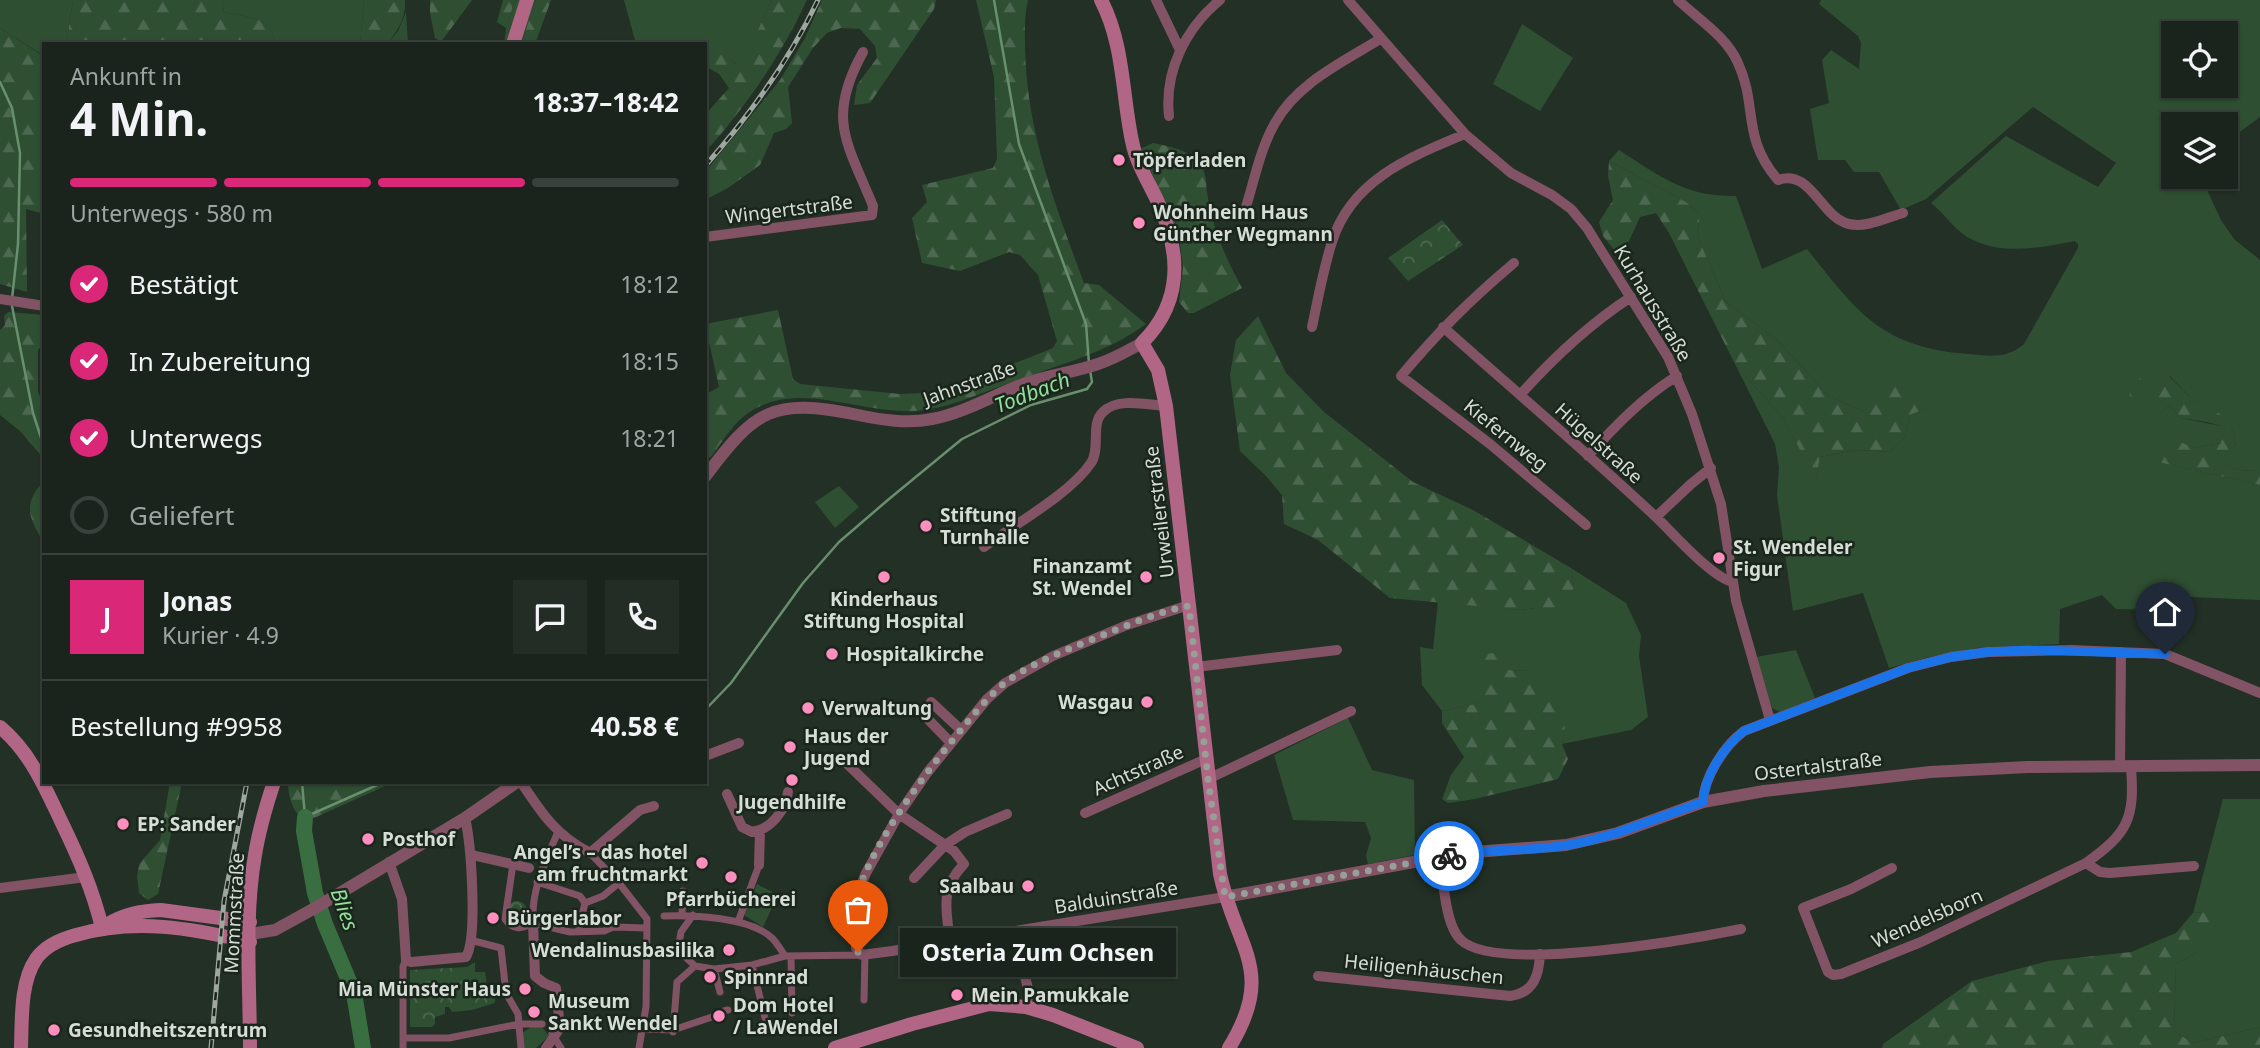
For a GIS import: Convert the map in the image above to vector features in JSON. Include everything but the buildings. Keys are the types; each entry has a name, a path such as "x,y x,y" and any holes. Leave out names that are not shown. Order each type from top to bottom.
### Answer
{"main road":[{"path":"514,42 527,0"},
{"path":"1101,0 1114,28 1132,144 1166,219 1172,241 1175,267 1166,313 1142,344"},
{"name":"Urweilerstraße","path":"1142,344 1158,370 1166,406 1208,779 1225,897 1248,953 1252,977 1249,1009 1229,1048"},
{"path":"0,727 18,743 42,783"},
{"path":"42,784 86,877 102,928"},
{"name":"Mommstraße","path":"250,1048 250,933 254,857 262,818 273,784"},
{"path":"21,1048 26,984 34,961 51,945 68,937 102,928 142,924 250,933"},
{"path":"835,1048 989,1004 1026,1007 1137,1048"}],"street":[{"path":"1156,0 1180,50"},
{"path":"1169,116 1168,91 1180,50 1194,25 1220,0"},
{"name":"Kurhausstraße","path":"1348,0 1465,134 1511,173 1552,195 1571,209 1631,297 1677,376 1711,468 1721,504 1733,582 1770,720"},
{"path":"1678,0 1729,47 1738,63 1745,83 1752,134 1766,166 1778,180 1784,178 1805,184 1836,217 1848,224 1868,224 1903,213"},
{"path":"1245,210 1276,120 1305,88 1321,75 1380,39"},
{"name":"Wingertstraße","path":"707,237 872,215 873,206 845,136 842,118 849,77 863,52"},
{"path":"1312,327 1332,242 1346,211 1360,193 1382,174 1407,159 1465,134"},
{"path":"1443,327 1514,263"},
{"path":"1520,395 1553,358 1585,330 1631,297"},
{"path":"0,299 42,306"},
{"name":"Kiefernweg","path":"1443,327 1401,376 1490,444 1586,525"},
{"name":"Hügelstraße","path":"1443,327 1709,567 1727,581 1733,582"},
{"name":"Jahnstraße","path":"707,474 738,434 754,421 771,413 790,408 812,407 886,421 932,419 1043,377 1097,365 1142,344"},
{"path":"1588,456 1618,423 1648,396 1677,376"},
{"path":"984,547 1070,486 1085,471 1093,460 1097,445 1098,417 1102,412 1113,405 1166,406"},
{"path":"1656,517 1711,468"},
{"path":"864,1000 864,954 856,948 856,905 861,884 899,814 961,730 987,699 1025,670 1127,625 1189,606"},
{"path":"1196,667 1337,650"},
{"path":"1703,802 1708,783 1727,746 1744,731 1908,668 1951,657 2028,650 2165,654 2260,693"},
{"name":"Wendelsborn","path":"1892,867 1851,889 1803,908 1829,972 1833,975 1921,942 2086,863 2120,835 2127,823 2132,796 2125,767 2121,652"},
{"path":"931,702 961,730"},
{"path":"1208,779 1351,711"},
{"path":"923,714 951,743"},
{"path":"707,755 739,743"},
{"path":"840,757 899,814 954,851 964,863 946,892 950,941"},
{"name":"Achtstraße","path":"1085,813 1206,760"},
{"name":"Ostertalstraße","path":"1225,897 1488,850 1553,847 1594,840 1703,802 1764,791 1930,772 2028,767 2260,765"},
{"path":"250,933 275,930 465,818 516,784"},
{"path":"521,784 558,832 590,853 649,918 644,971 646,1007 639,1048"},
{"path":"727,794 742,827 746,831 760,831 783,809 788,792"},
{"path":"590,853 640,810 654,806"},
{"path":"914,878 945,845 965,832 1007,814"},
{"path":"406,960 411,962 466,957 470,940 472,855 465,818"},
{"path":"737,922 759,865 760,831"},
{"path":"546,1048 560,1028 556,988 535,976 532,912 537,883 535,869 558,832"},
{"path":"472,855 535,869"},
{"path":"1440,858 1452,927 1463,943 1473,948 1539,954 1620,949 1741,929"},
{"path":"388,862 402,899 406,960 403,965 403,1048"},
{"path":"2086,863 2100,872 2110,873 2194,866"},
{"path":"513,864 505,919 515,928 523,929 533,923 578,932 604,931 613,927 648,933"},
{"path":"0,888 86,877"},
{"path":"537,883 580,897 585,903"},
{"path":"585,903 603,896 619,883"},
{"path":"682,915 683,891"},
{"name":"Balduinstraße","path":"678,950 695,965 714,969 752,965 788,956 864,954 1225,897"},
{"path":"578,932 585,903"},
{"path":"648,948 678,950 681,932 693,915"},
{"path":"664,916 693,915 737,922 773,938 788,956 792,1013"},
{"path":"1013,932 1029,992 1026,1007"},
{"path":"470,940 501,948 506,993 518,1014 521,1048"},
{"name":"Heiligenhäuschen","path":"1318,976 1510,996 1524,992 1537,979 1539,954"},
{"path":"673,1031 677,982 695,965"},
{"path":"752,965 765,1018"},
{"path":"714,969 720,992"},
{"path":"643,1029 673,1031 712,1017"},
{"path":"404,1038 449,1038 519,1024 542,1024"},
{"path":"553,1035 561,1048"}],"green space":[{"path":"0,0 73,0 67,39 65,42 42,42 42,54 0,28"},
{"path":"73,0 222,0 224,12 264,23 275,42 65,42"},
{"path":"222,0 364,0 360,42 275,42 264,23 224,12"},
{"path":"364,0 405,0 400,24 389,42 360,42"},
{"path":"430,0 472,0 441,42 435,38"},
{"path":"503,0 515,0 506,28 497,22"},
{"path":"515,0 536,0 522,42 504,42"},
{"path":"536,0 551,0 536,42 522,42"},
{"path":"624,0 771,0 747,57 735,64 731,59 731,44 635,42"},
{"path":"771,0 807,0 762,79 707,150 707,113 729,88 719,74 707,67 707,42 731,44 731,59 735,64 747,56"},
{"path":"822,0 936,0 934,9 870,103 854,105 857,85 877,58 875,46 860,29 841,28 827,33 813,48 788,87 792,123 786,129 774,133 760,165 728,188 707,199 707,170 780,80 805,38"},
{"path":"976,0 1028,0 1025,48 1031,110 1044,168 1073,254 1084,283 1099,285 1146,324 1115,343 1083,357 936,408 901,411 808,398 785,399 764,405 743,417 710,458 707,456 707,394 719,387 707,324 778,310 793,379 800,384 900,394 942,392 1053,348 1057,341 1038,275 1020,255 1009,252 960,271 922,263 912,218 927,202 922,185 993,168 997,159 994,77"},
{"path":"1821,0 2260,0 2260,117 2238,133 2238,112 2161,112 2161,189 2207,189 2221,220 2234,239 2260,260 2260,471 2240,470 2215,462 2236,445 2230,421 2190,397 2170,376 2147,388 2129,383 2156,398 2160,414 2169,405 2181,418 2221,426 2221,443 2192,448 2159,462 2260,485 2260,600 2191,597 2170,610 2116,609 2102,595 2060,609 2059,644 1977,648 1889,668 1863,593 1793,611 1777,495 1779,467 1775,444 1736,366 1784,419 1816,480 1820,457 1855,450 1890,452 1905,437 1910,415 1933,405 1867,413 1829,396 1777,340 1726,302 1697,235 1700,214 1686,202 1609,161 1619,150 1687,189 1736,196 1762,269 1807,249 1857,309 1892,335 1938,350 1990,356 2011,352 2024,344 2078,244 2075,241 2034,248 1993,247 1967,237 1931,203 2006,136 2098,187 2116,163 2033,107 1926,199 1901,210 1879,172 1854,172 1845,160 1818,160 1810,109 1829,103 1822,60 1831,50 1859,69 1861,43 1858,36 1819,4"},
{"path":"406,12 408,42 389,42 398,31"},
{"path":"1522,24 1573,58 1540,111 1493,84"},
{"path":"0,28 42,54 42,213 26,209 27,292 0,284"},
{"path":"1153,143 1183,151 1201,164 1216,230 1242,288 1194,313 1188,313 1179,302 1183,267 1179,237 1142,150"},
{"path":"1609,161 1686,202 1700,214 1697,235 1726,302 1777,340 1829,396 1867,413 1896,371 1934,405 1910,415 1905,437 1890,452 1855,450 1820,457 1816,481 1784,419 1736,366 1669,233 1656,213 1640,217 1629,241 1615,251 1603,236 1599,222 1613,200 1608,176"},
{"path":"1442,220 1463,245 1408,281 1388,258"},
{"path":"8,312 42,315 42,345 38,350 38,391 42,402 42,457 20,431 0,415 0,330 5,325 4,316"},
{"path":"1258,316 1286,373 1324,412 1413,482 1473,510 1571,568 1574,586 1570,602 1545,613 1534,608 1520,610 1390,598 1318,540 1284,524 1282,495 1240,451 1230,375 1236,340"},
{"path":"2138,375 2147,388 2169,376 2190,397 2230,420 2236,445 2216,462 2240,470 2260,471 2260,485 2158,462 2160,447 2172,437 2192,448 2221,443 2221,426 2181,418 2169,405 2160,414 2154,407 2155,399 2137,402 2130,396 2129,383"},
{"path":"42,484 42,539 30,512 32,497"},
{"path":"839,486 859,507 835,528 815,502"},
{"path":"1571,568 1626,603 1641,635 1639,656 1648,717 1631,730 1562,744 1565,727 1528,671 1509,670 1481,654 1485,702 1442,711 1422,685 1420,647 1433,649 1438,601 1520,610 1535,608 1574,586"},
{"path":"1796,650 1815,698 1780,712 1772,708 1756,657"},
{"path":"1497,653 1509,670 1528,671 1551,685 1565,727 1562,744 1568,759 1558,779 1448,803 1442,799 1451,775 1464,757 1442,723 1442,711 1484,702 1480,654"},
{"path":"1348,718 1372,770 1414,780 1415,855 1368,864 1366,855 1371,838 1365,822 1293,820 1274,755"},
{"path":"170,784 182,784 158,894 148,900 139,893 139,864 160,840"},
{"path":"288,784 390,784 305,822 297,814"},
{"path":"2223,799 2260,799 2260,1027 2193,1043 2174,1031 2176,964 2197,952 2203,912 2193,913"},
{"path":"757,884 778,895 763,927 744,915"},
{"path":"517,901 524,904 527,911 524,918 517,921 510,918 507,911 510,904"},
{"path":"2203,912 2214,918 2197,952 2176,964 2174,1031 2193,1043 2260,1027 2260,1048 1882,1048 1883,1044 1972,981 2048,961 2131,952 2176,933 2193,913"},
{"path":"475,962 475,972 485,972 488,992 495,995 495,1003 472,1010 452,1012 449,1007 445,1007 445,1014 435,1017 432,1027 410,1027 410,970 467,967"},
{"path":"531,1027 542,1027 549,1036 536,1048 522,1048 521,1034"}],"waterway":[{"name":"Todbach","path":"994,0 1019,144 1086,324 1089,364"},
{"name":"Blies","path":"0,82 12,108 20,153 18,244 12,299"},
{"name":"Blies","path":"12,306 33,413 42,441"},
{"name":"Todbach","path":"707,708 731,683 803,583 839,542 962,439 1031,405 1087,389 1092,382 1090,370"},
{"name":"Todbach","path":"302,784 305,817 379,784"},
{"name":"Blies","path":"305,817 304,831 315,893 354,993 363,1048"}],"railway":[{"path":"707,164 768,87 818,0"},
{"path":"211,1048 224,901 247,784"}],"way so far":[{"path":"858,952 855,913 861,884 874,856 927,774 987,699 1005,683 1053,656 1175,608 1189,606 1208,779 1225,897 1449,856"}],"place":[{"name":"Töpferladen","path":"1119,160"},
{"name":"Wohnheim Haus Günther Wegmann","path":"1139,223"},
{"name":"Stiftung Turnhalle","path":"926,526"},
{"name":"St. Wendeler Figur","path":"1719,558"},
{"name":"Kinderhaus Stiftung Hospital","path":"884,577"},
{"name":"Finanzamt St. Wendel","path":"1146,577"},
{"name":"Hospitalkirche","path":"832,654"},
{"name":"Wasgau","path":"1147,702"},
{"name":"Verwaltung","path":"808,708"},
{"name":"Haus der Jugend","path":"790,747"},
{"name":"Jugendhilfe","path":"792,780"},
{"name":"EP: Sander","path":"123,824"},
{"name":"Posthof","path":"368,839"},
{"name":"Angel’s – das hotel am fruchtmarkt","path":"702,863"},
{"name":"Pfarrbücherei","path":"731,877"},
{"name":"Saalbau","path":"1028,886"},
{"name":"Bürgerlabor","path":"493,918"},
{"name":"Wendalinusbasilika","path":"729,950"},
{"name":"Osteria Zum Ochsen","path":"858,952"},
{"name":"Spinnrad","path":"710,977"},
{"name":"Mia Münster Haus","path":"525,989"},
{"name":"Mein Pamukkale","path":"957,995"},
{"name":"Museum Sankt Wendel","path":"534,1012"},
{"name":"Dom Hotel / LaWendel","path":"719,1016"},
{"name":"Gesundheitszentrum","path":"54,1030"}],"route":[{"path":"1449,856 1594,840 1703,802 1708,783 1727,746 1744,731 1908,668 1951,657 1987,652 2071,650 2165,654"}]}
